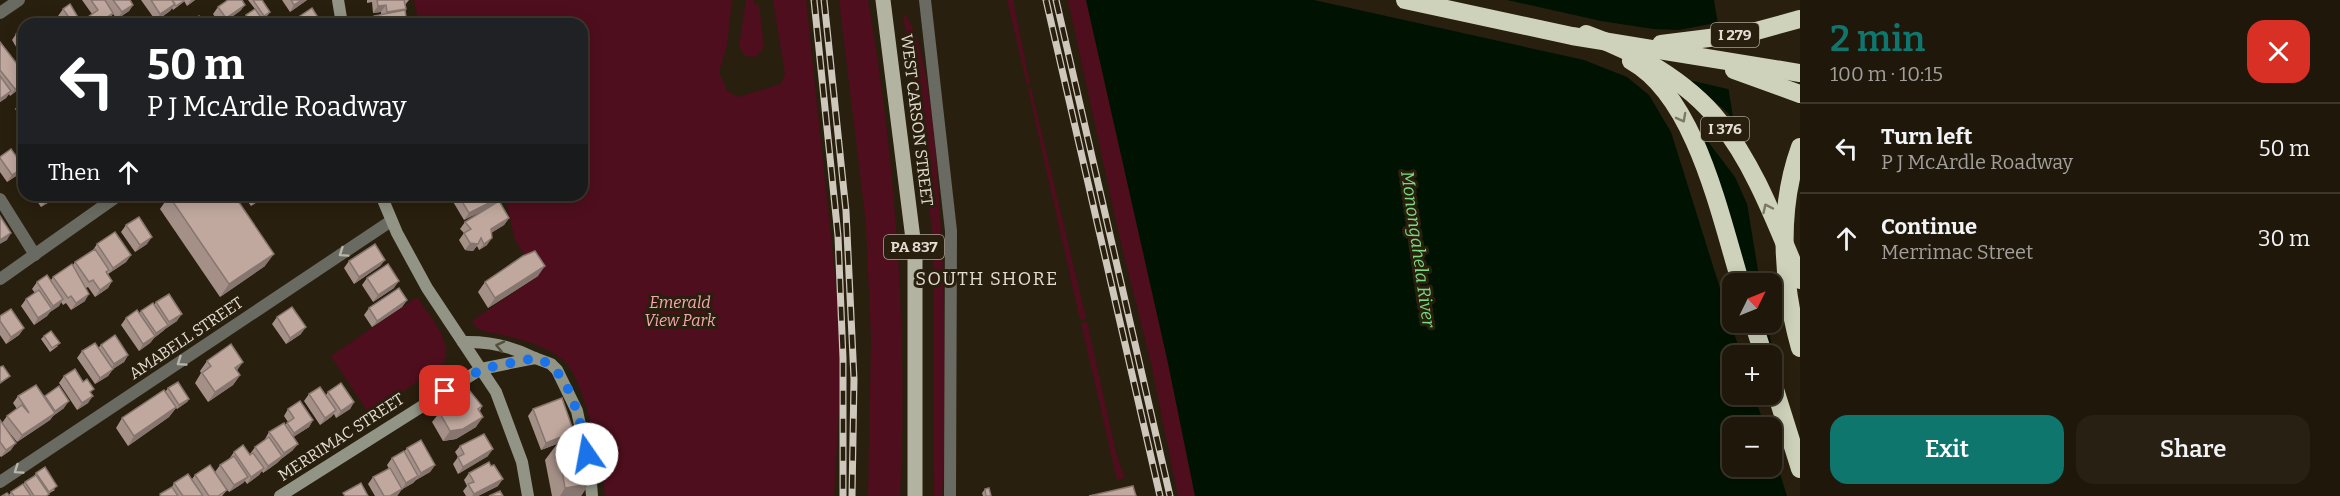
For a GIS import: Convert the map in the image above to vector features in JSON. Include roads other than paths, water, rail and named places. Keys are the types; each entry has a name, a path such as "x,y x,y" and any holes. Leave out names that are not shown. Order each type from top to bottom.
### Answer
{"highway":[{"name":"I 376","path":"1405,0 1579,35 1635,63 1669,94 1701,158 1738,273"},
{"name":"I 376","path":"1426,0 1579,35 1622,48 1646,62 1698,100 1719,121 1745,161 1800,280"},
{"name":"I 279","path":"1579,35 1669,45 1690,40 1749,33 1800,19"},
{"name":"I 279","path":"1579,35 1800,74"},
{"path":"1669,45 1800,74"},
{"path":"1693,55 1800,94"},
{"path":"1800,147 1790,183 1785,234 1788,287 1800,348"},
{"path":"1780,405 1800,470"}],"main road":[{"name":"WEST CARSON STREET","path":"883,0 915,255 915,496"}],"street":[{"path":"0,13 19,0"},
{"path":"338,0 341,18"},
{"path":"925,0 951,231 951,496"},
{"path":"0,199 35,255"},
{"path":"0,279 111,201"},
{"path":"383,201 391,221 427,288 496,392 513,436 528,496"},
{"name":"AMABELL STREET","path":"0,482 391,221"},
{"path":"463,342 490,344 520,351 551,364 557,370 577,411 590,471 592,496"},
{"path":"482,369 535,358"},
{"name":"MERRIMAC STREET","path":"280,496 482,369"}],"water":[{"name":"Monongahela River","path":"1086,0 1714,0 1758,273 1722,273 1722,333 1769,333 1772,345 1722,345 1722,405 1782,405 1782,393 1800,478 1800,496 1195,496 1168,363"}],"railway":[{"path":"814,0 838,236 843,358 843,496"},
{"path":"824,0 846,211 854,379 852,496"},
{"path":"1046,0 1160,496"},
{"path":"1056,0 1170,496"}],"district":[{"name":"SOUTH SHORE","path":"987,279"}],"park label":[{"name":"Emerald View Park","path":"680,311"}]}
